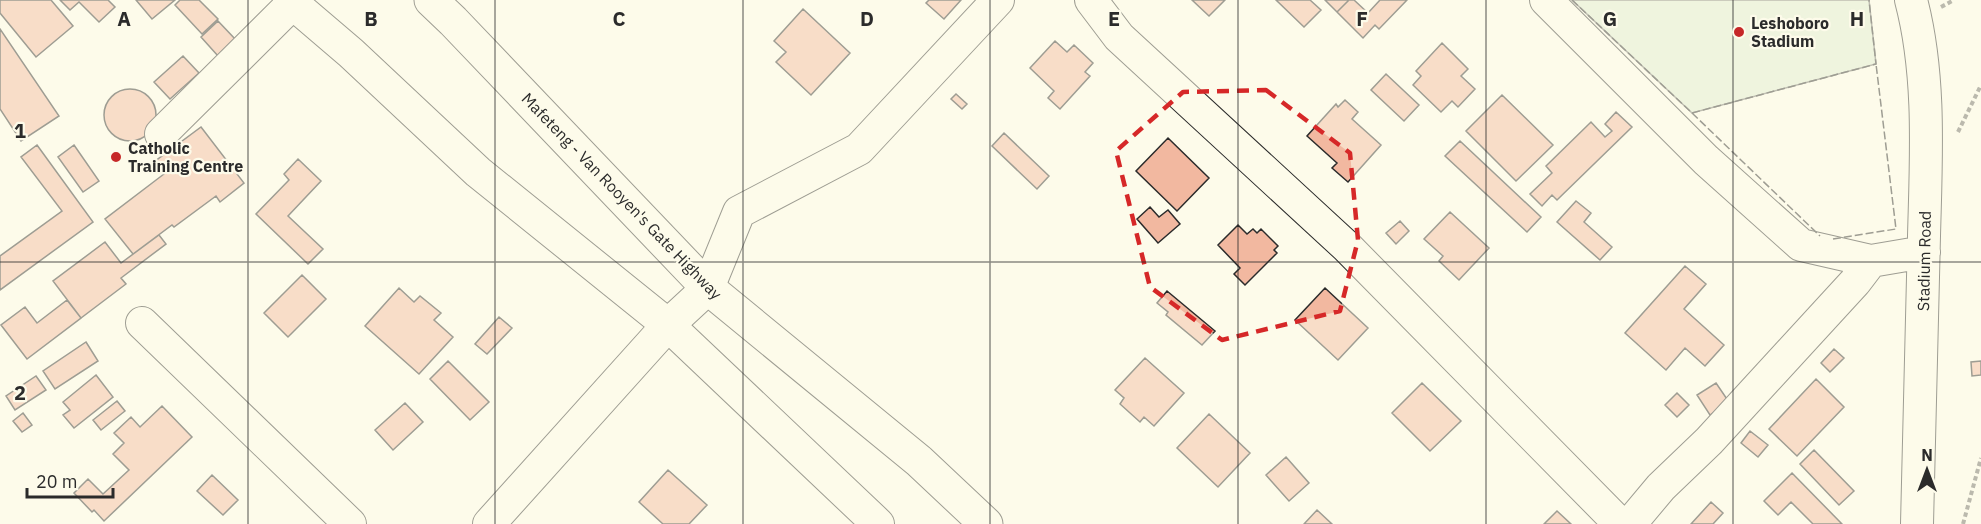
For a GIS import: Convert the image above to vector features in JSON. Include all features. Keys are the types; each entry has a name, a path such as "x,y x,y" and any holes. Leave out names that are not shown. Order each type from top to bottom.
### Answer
{"main road":[{"name":"Mafeteng - Van Rooyen's Gate Highway","path":"431,0 708,288 920,461 986,524"}],"street":[{"path":"489,524 668,325 708,288 739,212 859,149 998,0"},
{"path":"1091,0 1119,37 1347,247 1620,524"},
{"path":"1546,0 1706,160 1801,245 1871,261 1924,252"},
{"name":"Stadium Road","path":"1911,0 1923,70 1926,148 1917,524"},
{"path":"161,134 293,1 478,172 668,325 878,524"},
{"path":"1630,524 1661,487 1709,441 1855,282 1871,261"},
{"path":"142,322 350,524"}],"path":[{"path":"1963,524 1981,458"}],"highlighted area":[{"path":"1266,90 1350,153 1358,240 1340,311 1222,340 1150,287 1116,151 1183,92"}],"green space":[{"name":"Leshoboro Stadium","path":"1572,0 1869,0 1876,64 1692,113"}],"building":[{"path":"0,0 51,0 73,26 36,57 0,13"},
{"path":"60,0 108,0 115,7 99,22 79,2 70,10"},
{"path":"136,0 175,0 152,19"},
{"path":"180,0 199,0 218,19 202,34 175,5"},
{"path":"929,0 961,0 944,19 926,3"},
{"path":"1192,0 1225,0 1209,16"},
{"path":"1276,0 1310,0 1321,10 1304,27"},
{"path":"1325,0 1349,0 1337,12"},
{"path":"1349,0 1354,0 1368,13 1380,0 1407,0 1379,29 1375,25 1363,38 1337,12"},
{"path":"803,9 850,53 811,95 776,62 786,52 774,41"},
{"path":"218,21 236,40 218,56 201,37"},
{"path":"0,29 59,116 21,141 0,109"},
{"path":"1055,41 1067,52 1074,45 1093,63 1085,72 1090,76 1060,109 1048,98 1054,91 1030,68"},
{"path":"1442,43 1468,69 1461,76 1475,89 1458,107 1452,101 1441,112 1413,85 1421,76 1416,71"},
{"path":"183,56 199,73 170,99 154,82"},
{"path":"1386,74 1419,105 1404,121 1371,90"},
{"path":"125,89 135,89 144,93 152,101 156,115 152,129 144,137 135,141 125,141 116,137 108,129 104,120 104,110 108,101 116,93"},
{"path":"956,94 967,104 962,109 951,99"},
{"path":"1502,95 1553,145 1516,181 1466,131"},
{"path":"1345,100 1358,112 1352,119 1381,145 1348,182 1332,168 1337,163 1307,136 1336,104 1338,107"},
{"path":"1616,112 1632,127 1557,200 1552,195 1542,206 1530,194 1552,173 1546,166 1591,122 1605,137 1612,131 1605,124"},
{"path":"201,127 244,183 220,202 216,196 133,254 105,219 164,174 154,162"},
{"path":"1004,133 1049,176 1037,189 992,146"},
{"path":"1168,138 1209,178 1177,211 1136,171"},
{"path":"1460,141 1541,217 1527,232 1445,156"},
{"path":"37,145 93,222 0,290 0,256 62,211 21,157"},
{"path":"74,145 99,181 83,192 58,157"},
{"path":"298,159 321,181 288,216 323,249 308,264 256,214 289,180 284,174"},
{"path":"1576,201 1591,213 1584,222 1612,247 1600,260 1557,222"},
{"path":"1150,207 1159,217 1168,210 1180,224 1158,243 1137,219"},
{"path":"1450,212 1489,248 1459,280 1439,261 1443,256 1424,239"},
{"path":"1400,221 1409,231 1396,244 1386,233"},
{"path":"1238,225 1247,234 1253,229 1257,233 1261,229 1278,246 1274,250 1277,253 1245,285 1234,274 1240,268 1218,245"},
{"path":"159,235 166,244 121,278 126,284 81,318 53,281 105,242 121,263"},
{"path":"1685,266 1706,284 1684,309 1724,345 1705,366 1685,348 1666,370 1625,333"},
{"path":"302,275 326,299 288,337 264,313"},
{"path":"399,288 414,302 420,296 441,313 434,320 453,337 419,374 365,326"},
{"path":"1325,288 1368,328 1338,360 1295,320"},
{"path":"1167,291 1215,331 1202,345 1166,315 1168,312 1157,303"},
{"path":"67,300 81,318 27,359 1,325 25,307 37,323"},
{"path":"499,317 512,328 487,354 475,344"},
{"path":"86,342 98,361 55,389 43,371"},
{"path":"1834,349 1844,358 1830,372 1821,363"},
{"path":"1145,358 1184,393 1154,426 1144,417 1140,422 1120,404 1124,398 1115,390"},
{"path":"448,361 489,402 470,420 430,379"},
{"path":"1981,361 1981,375 1972,376 1971,362"},
{"path":"96,375 113,397 74,428 63,415 70,410 63,402"},
{"path":"36,376 46,390 15,410 6,396"},
{"path":"1816,379 1844,407 1797,456 1769,429"},
{"path":"1422,383 1461,421 1430,451 1392,413"},
{"path":"1716,383 1729,402 1710,415 1697,395"},
{"path":"1677,393 1689,405 1677,417 1665,405"},
{"path":"117,401 125,411 101,430 93,420"},
{"path":"405,403 423,422 393,450 375,430"},
{"path":"162,406 192,437 104,521 74,493 88,479 103,494 129,470 113,454 124,443 114,433 131,417 140,427"},
{"path":"23,413 32,425 22,432 13,421"},
{"path":"1209,414 1250,453 1218,487 1177,448"},
{"path":"1750,431 1768,445 1758,457 1741,443"},
{"path":"1814,450 1854,491 1839,505 1800,464"},
{"path":"1286,457 1309,483 1289,501 1266,475"},
{"path":"668,470 707,505 689,524 663,524 639,502"},
{"path":"1792,473 1842,524 1813,524 1791,502 1778,515 1764,501"},
{"path":"212,475 238,500 223,515 197,491"},
{"path":"1711,502 1723,513 1713,524 1691,524"},
{"path":"1317,510 1332,524 1304,524"},
{"path":"1557,511 1571,524 1544,524"}],"fence":[{"path":"1572,0 1692,113 1876,64 1869,0"},
{"path":"1833,239 1896,229 1876,64"},
{"path":"1692,113 1820,236"}],"place":[{"name":"Leshoboro Stadium","path":"1739,32"},
{"name":"Catholic Training Centre","path":"116,157"}]}
